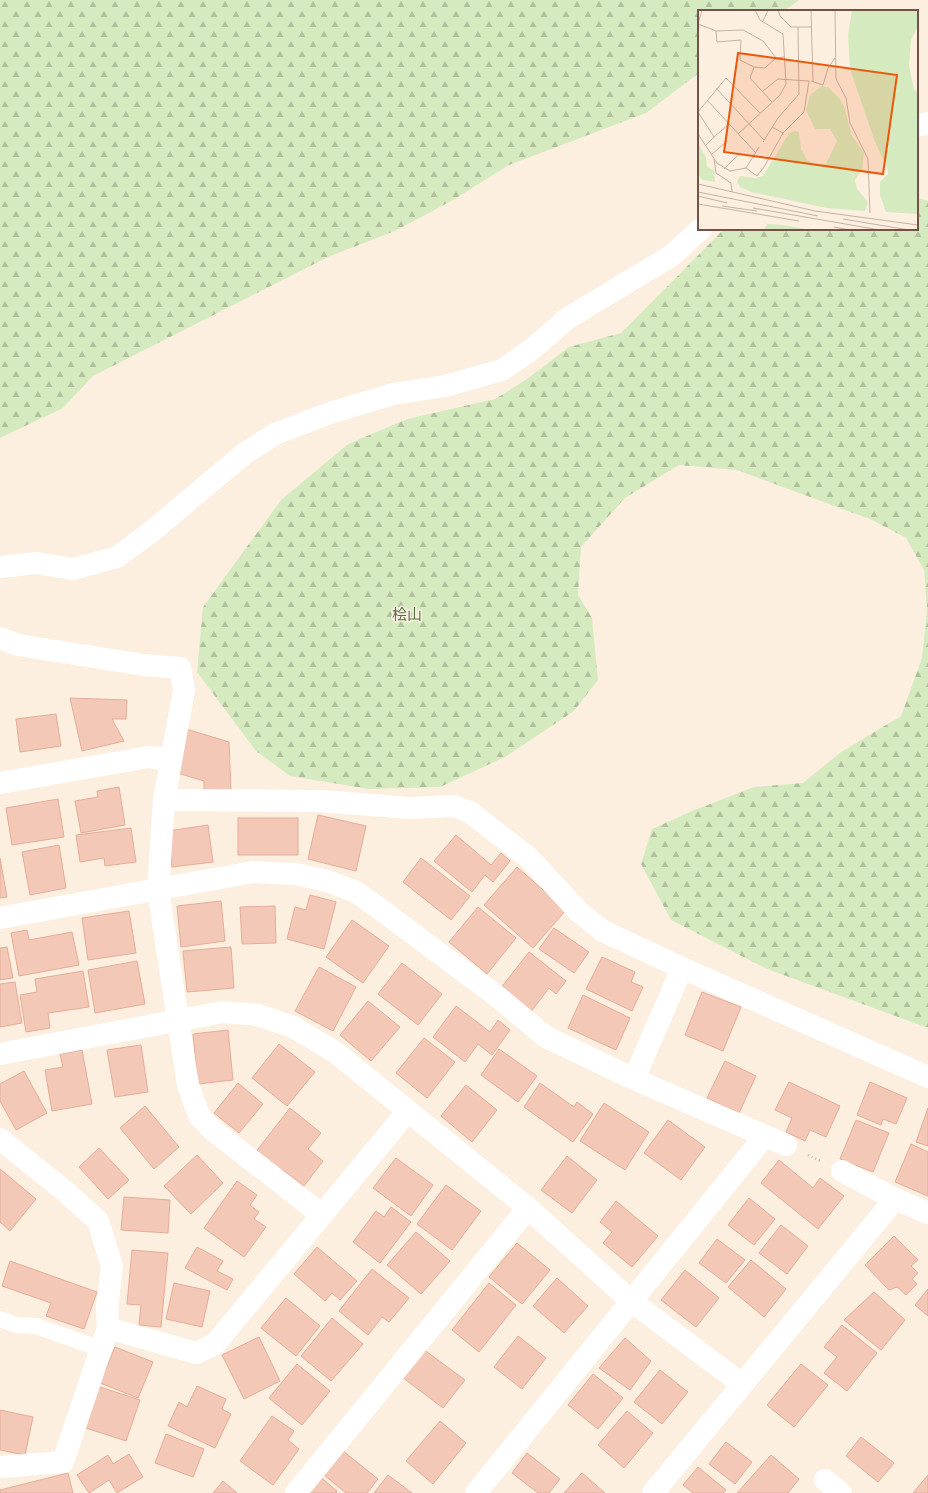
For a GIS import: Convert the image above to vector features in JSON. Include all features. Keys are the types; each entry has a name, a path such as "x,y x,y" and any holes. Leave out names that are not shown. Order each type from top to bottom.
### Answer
{"street":[{"path":"918,126 928,123"},
{"path":"0,567 36,563 73,569 117,557 151,532 244,454 275,434 330,412 393,394 445,386 502,370 531,350 568,318 671,256 700,230"},
{"path":"0,638 18,645 144,665 180,668 184,690 164,800 158,890 188,1085 199,1116 214,1131 322,1215"},
{"path":"0,783 149,757 171,760"},
{"path":"164,800 321,801 410,808 454,806 470,812 530,858 579,912 604,931 682,968 928,1077"},
{"path":"0,918 253,872 296,874 327,881 356,892 376,906 498,997 546,1037 634,1079 786,1145"},
{"path":"634,1079 682,968"},
{"path":"0,1054 178,1019 223,1012 258,1015 293,1027 334,1052 528,1208 631,1301 742,1384"},
{"path":"108,1328 196,1353 215,1344 408,1111"},
{"path":"476,1493 765,1136"},
{"path":"0,1139 66,1192 98,1221 112,1266 107,1308 108,1328 63,1462 0,1467"},
{"path":"842,1171 895,1199 928,1213"},
{"path":"663,1489 742,1384 895,1199"},
{"path":"296,1493 528,1208"},
{"path":"825,1480 841,1493"}],"lane":[{"path":"0,1319 17,1325 36,1326 101,1349"}],"path":[{"path":"786,1145 842,1171"}],"green space":[{"path":"0,0 799,0 785,10 698,10 698,74 646,113 509,165 453,200 395,231 330,256 93,376 63,408 0,438"},
{"name":"桧山","path":"918,197 928,201 928,1028 767,969 671,920 641,864 652,829 692,811 754,787 803,783 841,752 901,716 922,658 927,610 924,570 906,538 872,520 737,470 679,465 625,498 581,547 578,595 592,618 598,680 574,711 505,757 440,787 369,789 290,776 256,751 197,672 203,607 281,500 348,444 407,419 495,399 527,379 569,347 621,333 723,230 918,230"}],"building":[{"path":"70,698 127,700 126,719 112,719 124,741 82,751"},
{"path":"56,714 61,746 20,752 16,719"},
{"path":"186,729 229,742 231,791 204,792 204,781 174,772"},
{"path":"119,787 125,825 81,833 75,801 98,797 97,791"},
{"path":"58,799 64,837 12,845 6,808"},
{"path":"318,815 366,826 356,871 308,859"},
{"path":"238,818 298,818 298,855 238,855"},
{"path":"208,825 213,862 172,867 168,831"},
{"path":"131,828 136,862 105,866 104,858 80,862 76,835"},
{"path":"456,835 491,865 501,853 510,861 493,882 485,875 472,892 434,861"},
{"path":"59,845 66,888 30,895 22,852"},
{"path":"0,858 7,897 0,898"},
{"path":"421,858 470,896 451,920 403,882"},
{"path":"517,867 566,910 533,948 484,905"},
{"path":"310,895 336,902 324,949 287,939 295,907 306,910"},
{"path":"221,901 225,941 181,947 177,906"},
{"path":"275,906 276,943 242,944 240,907"},
{"path":"478,907 516,938 487,974 449,942"},
{"path":"129,911 136,953 88,960 82,918"},
{"path":"352,920 389,946 363,983 326,957"},
{"path":"554,928 589,952 574,973 539,949"},
{"path":"27,930 29,940 72,932 79,965 19,976 11,933"},
{"path":"7,947 13,978 0,980 0,948"},
{"path":"231,947 234,988 187,992 183,951"},
{"path":"529,952 566,981 556,994 549,988 530,1013 500,989"},
{"path":"602,957 635,972 631,982 643,987 632,1011 586,989"},
{"path":"137,961 145,1004 95,1013 88,970"},
{"path":"402,963 442,994 418,1025 378,994"},
{"path":"319,967 356,987 333,1031 295,1011"},
{"path":"83,971 89,1007 48,1013 50,1028 26,1032 20,995 37,992 35,979"},
{"path":"15,982 22,1023 0,1027 0,984"},
{"path":"702,992 741,1007 723,1051 685,1035"},
{"path":"583,995 630,1018 616,1050 568,1028"},
{"path":"368,1001 400,1027 371,1061 340,1035"},
{"path":"456,1006 490,1032 498,1020 510,1030 492,1055 478,1044 465,1062 433,1037"},
{"path":"228,1030 233,1080 198,1084 193,1034"},
{"path":"424,1038 455,1062 427,1098 396,1073"},
{"path":"279,1044 315,1072 287,1106 252,1078"},
{"path":"141,1045 148,1092 115,1097 107,1050"},
{"path":"499,1049 537,1076 518,1102 481,1075"},
{"path":"82,1050 92,1104 52,1111 45,1070 63,1067 60,1054"},
{"path":"725,1061 756,1076 739,1113 707,1098"},
{"path":"24,1071 47,1113 16,1130 0,1101 0,1084"},
{"path":"789,1082 840,1106 826,1137 810,1130 805,1141 786,1132 792,1118 775,1110"},
{"path":"870,1082 907,1098 896,1124 883,1119 881,1125 857,1115"},
{"path":"238,1083 263,1104 239,1133 214,1113"},
{"path":"540,1083 574,1107 577,1102 593,1114 573,1142 524,1107"},
{"path":"466,1085 497,1110 472,1142 441,1116"},
{"path":"604,1103 649,1132 625,1170 580,1141"},
{"path":"145,1106 179,1147 154,1169 120,1128"},
{"path":"290,1108 321,1133 308,1149 323,1161 304,1186 283,1170 280,1173 255,1153"},
{"path":"928,1108 928,1146 916,1142"},
{"path":"668,1120 705,1147 681,1180 644,1153"},
{"path":"856,1120 889,1133 873,1172 840,1159"},
{"path":"911,1144 928,1152 928,1196 895,1182"},
{"path":"99,1148 129,1180 108,1199 79,1167"},
{"path":"197,1155 223,1183 191,1214 164,1186"},
{"path":"567,1156 597,1180 572,1213 541,1190"},
{"path":"396,1158 433,1185 411,1216 373,1188"},
{"path":"779,1160 813,1188 820,1178 844,1196 818,1229 761,1183"},
{"path":"0,1169 36,1199 10,1231 0,1222"},
{"path":"237,1181 257,1195 250,1205 259,1212 254,1219 266,1227 244,1257 204,1228"},
{"path":"446,1185 481,1211 452,1250 417,1224"},
{"path":"124,1197 170,1200 168,1233 121,1230"},
{"path":"749,1198 775,1219 754,1245 728,1225"},
{"path":"616,1201 658,1236 632,1267 603,1243 612,1232 600,1222"},
{"path":"391,1207 411,1222 380,1263 353,1242 376,1211 384,1217"},
{"path":"781,1225 808,1246 787,1274 759,1253"},
{"path":"416,1232 450,1261 421,1294 387,1265"},
{"path":"894,1236 918,1260 911,1266 918,1273 912,1279 917,1284 906,1295 897,1287 889,1290 865,1265"},
{"path":"717,1239 745,1260 726,1283 699,1263"},
{"path":"517,1243 550,1270 522,1304 489,1277"},
{"path":"197,1247 223,1261 217,1271 233,1279 227,1290 185,1268"},
{"path":"317,1247 357,1281 340,1300 332,1293 325,1301 294,1274"},
{"path":"132,1250 168,1253 161,1327 139,1325 141,1305 127,1304"},
{"path":"751,1260 786,1289 764,1317 728,1287"},
{"path":"10,1261 97,1292 84,1329 46,1316 51,1303 2,1286"},
{"path":"372,1269 409,1298 389,1322 382,1317 368,1335 339,1311"},
{"path":"685,1270 719,1298 696,1327 661,1300"},
{"path":"557,1278 588,1306 564,1333 533,1306"},
{"path":"174,1283 210,1291 202,1327 166,1319"},
{"path":"489,1283 516,1305 479,1352 452,1330"},
{"path":"928,1289 928,1316 915,1305"},
{"path":"874,1292 905,1320 881,1350 844,1320"},
{"path":"286,1298 320,1326 296,1356 261,1328"},
{"path":"332,1318 363,1344 331,1381 301,1356"},
{"path":"842,1325 877,1353 847,1391 824,1373 837,1357 824,1347"},
{"path":"518,1336 546,1358 522,1389 494,1367"},
{"path":"259,1337 280,1381 244,1399 222,1355"},
{"path":"625,1338 651,1361 630,1390 599,1368"},
{"path":"115,1347 153,1362 138,1398 100,1383"},
{"path":"423,1349 465,1380 443,1408 402,1377"},
{"path":"297,1364 330,1391 302,1425 269,1398"},
{"path":"801,1364 828,1385 794,1427 767,1405"},
{"path":"660,1370 688,1392 662,1424 634,1402"},
{"path":"593,1374 623,1398 598,1429 568,1405"},
{"path":"97,1386 140,1400 126,1441 83,1427"},
{"path":"197,1386 226,1399 222,1409 231,1414 215,1448 168,1426 179,1402 187,1407"},
{"path":"0,1410 33,1417 25,1455 0,1450"},
{"path":"627,1411 653,1433 624,1468 598,1445"},
{"path":"272,1416 294,1431 288,1440 299,1449 273,1485 240,1461"},
{"path":"440,1421 466,1443 433,1484 406,1461"},
{"path":"166,1434 204,1449 193,1477 155,1463"},
{"path":"861,1437 894,1463 878,1482 846,1456"},
{"path":"726,1442 752,1462 735,1484 709,1464"},
{"path":"343,1451 378,1479 367,1493 346,1493 324,1475"},
{"path":"527,1453 560,1479 549,1493 538,1493 512,1473"},
{"path":"129,1454 143,1477 117,1493 109,1480 89,1493 77,1475 108,1455 113,1464"},
{"path":"771,1455 799,1479 788,1493 737,1493"},
{"path":"698,1467 726,1490 723,1493 693,1493 683,1485"},
{"path":"68,1473 73,1493 0,1493 0,1490"},
{"path":"582,1473 605,1493 564,1493"},
{"path":"318,1475 337,1491 336,1493 311,1493 307,1489"},
{"path":"388,1475 412,1493 374,1493"},
{"path":"928,1475 928,1493 913,1493"},
{"path":"223,1481 237,1493 213,1493"}]}
